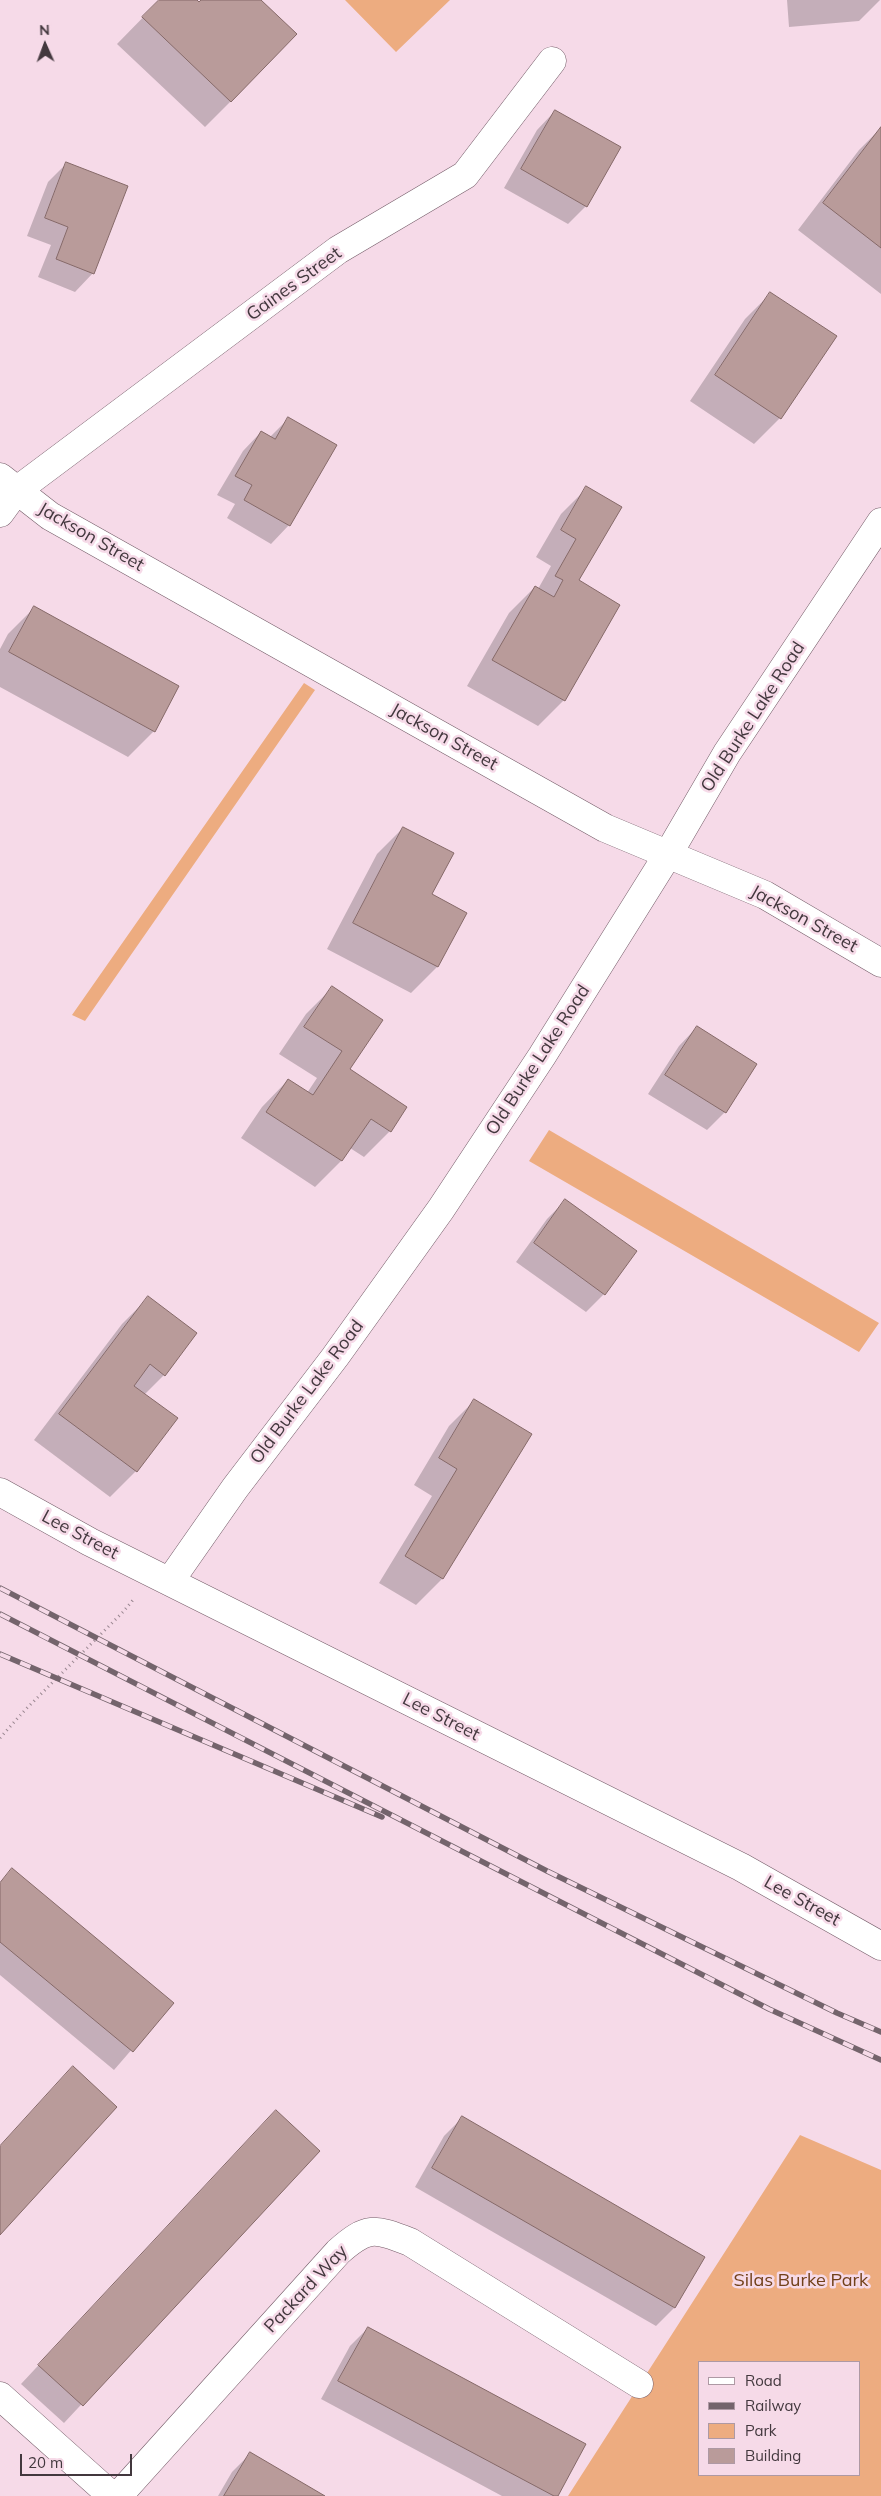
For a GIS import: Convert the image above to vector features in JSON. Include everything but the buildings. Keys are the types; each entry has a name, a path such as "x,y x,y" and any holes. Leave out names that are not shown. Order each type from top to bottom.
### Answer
{"street":[{"name":"Gaines Street","path":"0,513 8,484 338,250 465,175 552,61"},
{"name":"Jackson Street","path":"8,484 59,521 596,824 667,856 737,882 765,895 881,963"},
{"name":"Old Burke Lake Road","path":"162,1577 235,1488 335,1357 441,1209 542,1056 667,856 727,753 881,522"},
{"name":"Lee Street","path":"0,1492 90,1542 741,1867 881,1946"},
{"name":"Packard Way","path":"118,2496 338,2252 358,2234 383,2232 410,2242 640,2384"},
{"path":"0,2396 112,2496"}],"path":[{"path":"0,1738 123,1612 162,1577"}],"green space":[{"path":"345,0 450,0 396,52"},
{"path":"304,683 315,690 85,1021 72,1015"},
{"path":"549,1130 879,1323 859,1352 529,1161"},
{"name":"Silas Burke Park","path":"800,2135 881,2170 881,2496 568,2496"}],"railway":[{"path":"0,1588 547,1871 837,2013 881,2032"},
{"path":"0,1614 769,2009 881,2060"},
{"path":"0,1654 382,1817"}]}
